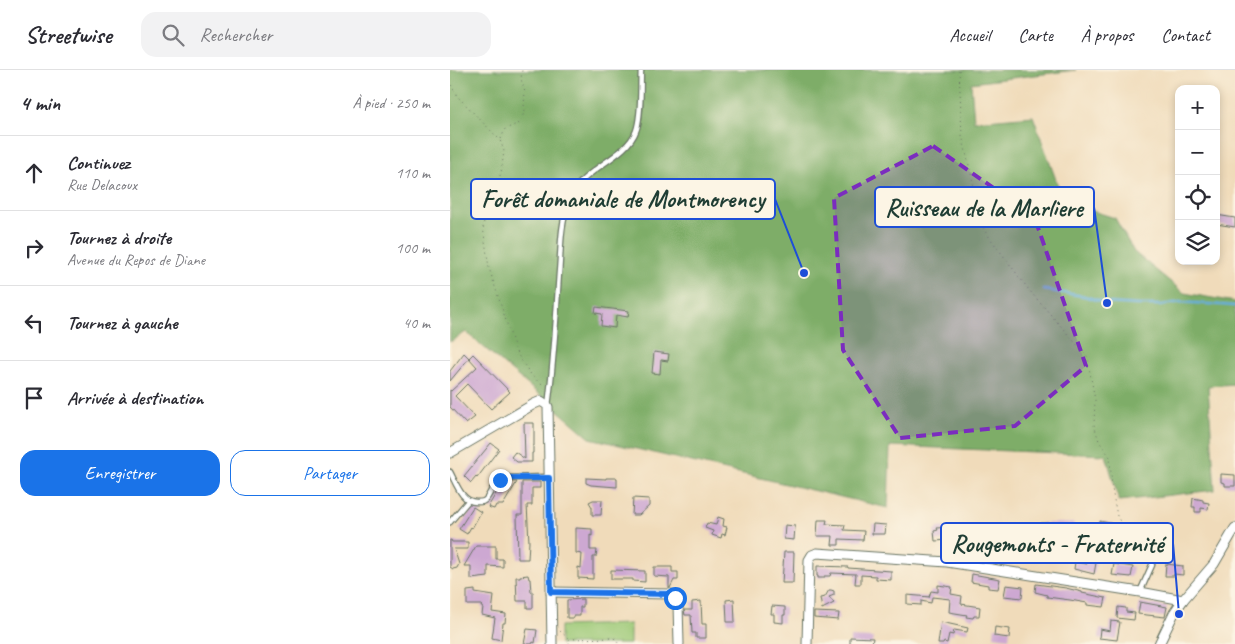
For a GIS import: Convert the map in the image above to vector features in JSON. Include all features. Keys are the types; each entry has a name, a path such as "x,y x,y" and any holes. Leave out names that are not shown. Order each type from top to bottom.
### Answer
{"street":[{"path":"450,453 538,402 544,402 548,407 552,644"},
{"path":"1159,644 1174,613 1214,564 1235,528"},
{"path":"807,644 809,560 812,555 817,553 947,562 1183,600"},
{"path":"551,592 670,594 678,604 679,644"}],"lane":[{"path":"548,407 562,232 567,206 579,183 633,138 638,122 641,70"},
{"path":"538,402 550,391"},
{"path":"450,472 464,497 473,503 485,500 497,482 505,478 549,478"},
{"path":"450,522 468,501"},
{"path":"1140,592 1152,565"}],"path":[{"path":"500,140 505,129 520,123 525,110 525,92 521,79 522,70"},
{"path":"959,70 962,135 984,230 1029,290 1087,356 1095,400 1094,425 1099,441 1110,457 1112,489 1117,516 1133,545 1152,565"},
{"path":"450,80 458,97 500,140 504,152 501,173 485,215 483,227 489,268 516,352 529,372 550,391"},
{"path":"552,629 558,629 569,639 614,638 618,644"},
{"path":"568,644 569,639"}],"highlighted area":[{"path":"933,146 1034,216 1086,366 1015,426 900,438 843,350 834,198"}],"green space":[{"path":"450,70 1076,70 971,83 974,121 1033,116 1064,202 1115,218 1134,252 1184,293 1235,302 1235,384 1208,386 1215,490 1119,501 1106,455 890,446 888,508 590,438 466,332 450,342"},
{"path":"630,624 630,644 560,644 560,626"}],"building":[{"path":"1220,216 1235,218 1235,227 1220,225"},
{"path":"596,307 629,311 628,317 616,315 615,328 601,326 602,314 595,313"},
{"path":"654,352 669,354 668,361 661,360 660,374 652,373"},
{"path":"464,353 469,358 450,381 450,371"},
{"path":"473,354 510,392 491,409 467,384 455,396 475,417 466,424 450,407 450,390 477,367 469,358"},
{"path":"524,423 534,423 532,462 517,462 511,457 515,452 525,459"},
{"path":"491,443 499,449 471,483 464,476"},
{"path":"1221,474 1235,475 1235,486 1225,486 1225,483 1221,482"},
{"path":"586,478 617,478 617,487 591,485 586,483"},
{"path":"506,482 517,482 503,505 496,505 494,509 488,507 501,485"},
{"path":"522,482 540,482 540,488 532,488 532,505 527,505 528,559 518,559 517,515 522,515"},
{"path":"633,498 649,499 649,506 639,515 632,515"},
{"path":"1193,498 1209,503 1208,509 1201,508 1201,512 1195,512 1195,507 1192,507"},
{"path":"602,500 601,515 592,515 592,507 589,502"},
{"path":"473,507 481,512 467,534 459,529"},
{"path":"718,517 724,519 723,526 727,527 725,535 722,534 721,538 712,535 713,531 705,528 707,523 716,525"},
{"path":"818,520 827,520 826,524 845,525 844,530 864,531 863,540 839,539 839,545 832,545 833,536 817,536"},
{"path":"1100,521 1114,524 1111,546 1097,544"},
{"path":"1041,523 1074,523 1074,536 1041,533"},
{"path":"873,524 886,525 885,534 872,534"},
{"path":"785,525 795,526 794,540 784,539"},
{"path":"948,527 949,540 935,541 934,531 938,530 937,528"},
{"path":"576,528 592,529 590,550 597,550 596,557 593,557 593,579 578,578 578,567 581,568 582,554 576,553"},
{"path":"450,540 452,542 468,542 468,549 454,549 459,564 457,568 453,569 450,567"},
{"path":"476,546 496,546 496,559 503,559 503,567 488,566 488,577 471,579 471,566 464,566"},
{"path":"784,552 794,552 793,583 782,583"},
{"path":"1075,562 1096,563 1094,574 1074,569"},
{"path":"1114,564 1133,567 1131,577 1112,575"},
{"path":"1166,564 1183,566 1183,575 1165,576"},
{"path":"817,566 891,571 891,580 861,575 861,584 855,584 856,574 831,573 830,576 818,578"},
{"path":"654,567 672,567 672,572 678,572 678,580 674,580 669,588 669,577 654,576"},
{"path":"611,570 645,571 645,582 633,581 633,579 611,579"},
{"path":"972,574 1000,579 998,589 988,588 988,585 971,582"},
{"path":"528,575 531,592 533,592 533,608 527,608 527,601 517,601 516,577"},
{"path":"1036,584 1066,588 1106,598 1104,607 1047,597 1047,595 1035,592"},
{"path":"938,585 952,587 951,594 962,596 961,604 980,607 979,616 974,616 973,618 949,612 950,599 932,597 931,603 921,601 921,605 907,604 907,595 929,597 931,591 938,592"},
{"path":"1006,585 1023,587 1022,598 1004,596"},
{"path":"475,590 475,593 494,596 492,612 506,614 501,640 492,638 495,618 482,615 482,605 467,605 467,591"},
{"path":"829,590 834,591 834,595 829,597 834,603 822,609 820,598 825,597"},
{"path":"583,599 583,607 580,607 580,616 567,618 567,600"},
{"path":"734,599 735,622 727,622 726,600"},
{"path":"701,601 702,624 706,624 706,638 696,638 696,633 692,633 691,615 685,615 684,610 692,610 692,602"},
{"path":"1140,602 1167,607 1165,617 1138,614"},
{"path":"772,606 785,607 783,623 774,622 774,614 771,614"},
{"path":"1118,607 1126,608 1126,612 1135,613 1134,620 1117,618"},
{"path":"814,612 839,613 838,620 814,618"},
{"path":"1111,621 1120,622 1117,640 1099,638 1100,629 1110,631"},
{"path":"941,622 968,628 967,632 954,630 953,635 949,634 947,643 938,644"},
{"path":"995,627 1010,629 1009,638 994,636"},
{"path":"527,629 537,630 535,643 524,644"},
{"path":"850,637 873,638 872,644 850,644"}],"waterway":[{"path":"1044,290 1084,296 1107,303 1162,305 1181,302 1235,306"}],"place":[{"name":"Forêt domaniale de Montmorency","path":"804,273"},
{"name":"Ruisseau de la Marliere","path":"1107,303"},
{"name":"Rougemonts - Fraternité","path":"1179,614"}],"route":[{"path":"500,480 505,478 549,478 551,592 670,594 675,598"}]}
